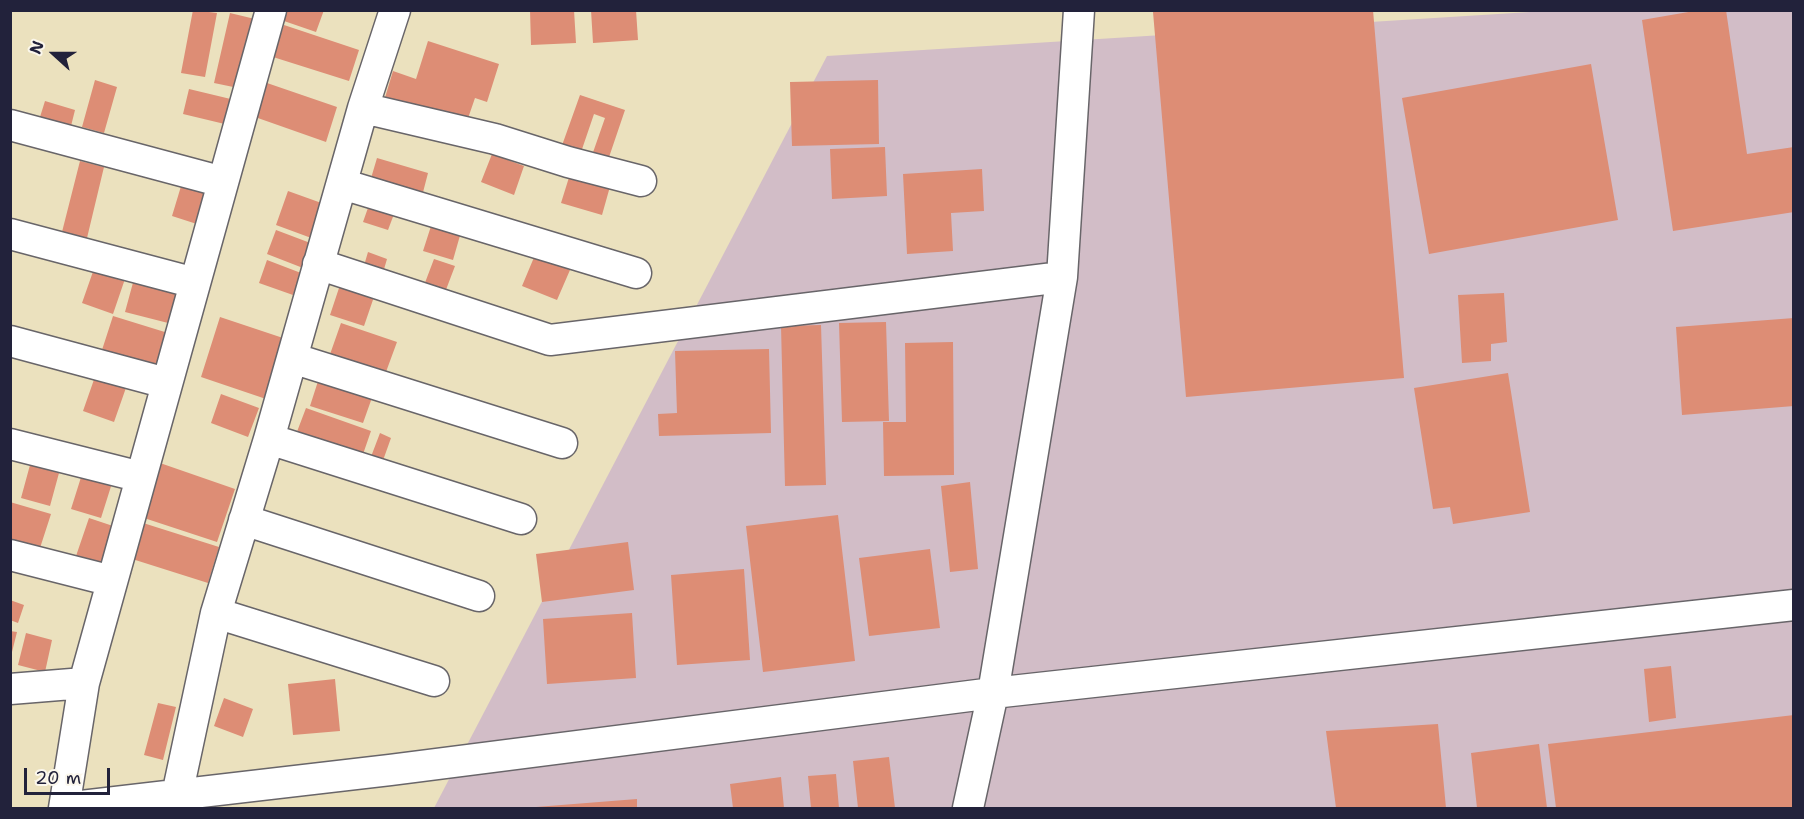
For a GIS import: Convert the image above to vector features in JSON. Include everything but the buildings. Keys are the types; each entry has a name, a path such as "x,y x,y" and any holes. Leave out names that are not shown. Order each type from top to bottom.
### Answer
{"street":[{"path":"271,10 84,683 64,808 134,804 177,795 993,693 1794,605"},
{"path":"177,795 216,613 269,440 363,108 395,10"},
{"path":"968,808 993,693 1062,277 1079,10"},
{"path":"363,108 495,139 568,162 641,181"},
{"path":"10,125 224,182"},
{"path":"342,184 636,273"},
{"path":"10,234 195,283"},
{"path":"318,264 550,340 1062,277"},
{"path":"10,341 166,384"},
{"path":"292,358 562,443"},
{"path":"269,440 521,519"},
{"path":"10,444 141,477"},
{"path":"244,520 479,596"},
{"path":"10,555 112,581"},
{"path":"216,613 434,681"},
{"path":"10,689 84,683"}],"shaded area":[{"path":"1546,11 1793,11 1793,808 434,808 827,56"}]}
